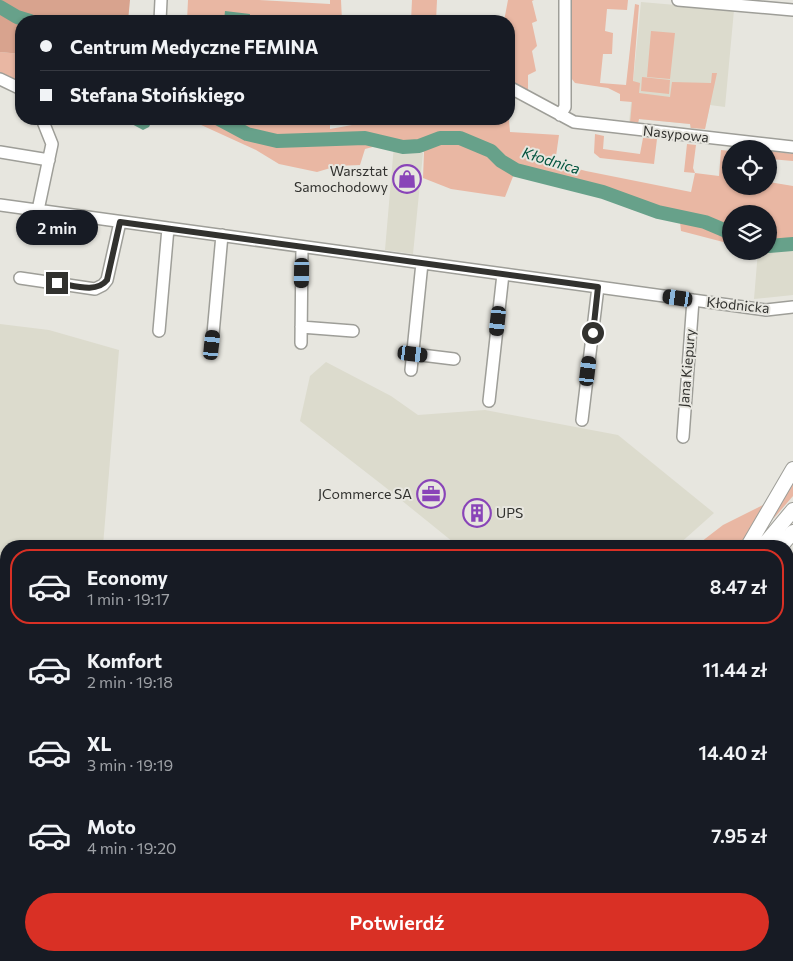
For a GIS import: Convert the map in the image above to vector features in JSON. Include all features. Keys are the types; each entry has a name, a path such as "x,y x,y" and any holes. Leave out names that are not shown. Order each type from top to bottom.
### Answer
{"main road":[{"path":"752,540 793,469"},
{"path":"767,540 793,510"}],"street":[{"path":"160,15 161,0"},
{"path":"560,115 564,107 565,0"},
{"path":"678,0 793,10"},
{"path":"0,79 15,86"},
{"name":"Nasypowa","path":"515,90 574,122 793,147"},
{"path":"38,210 52,144 44,125"},
{"path":"0,152 49,160"},
{"name":"Kłodnicka","path":"0,205 766,310 793,307"},
{"path":"20,278 95,289 103,286 107,280 120,222"},
{"path":"159,331 168,228"},
{"path":"212,345 222,235"},
{"path":"301,343 302,247"},
{"path":"411,370 422,263"},
{"path":"489,401 503,274"},
{"path":"582,420 598,287"},
{"name":"Jana Kiepury","path":"684,437 693,300"},
{"path":"766,310 793,315"},
{"path":"301,328 353,331"},
{"path":"413,354 454,359"}],"shaded area":[{"path":"0,0 130,0 129,15 15,15 15,53 0,52"},
{"path":"188,0 259,0 330,4 330,0 341,0 342,15 187,15"},
{"path":"412,0 437,0 436,15 411,15"},
{"path":"508,0 534,0 532,1 537,21 532,23 537,46 532,51 536,71 528,75 528,90 515,85 515,15 505,15"},
{"path":"568,0 628,0 627,10 607,9 605,31 613,33 612,54 603,54 600,83 626,85 635,4 639,5 633,81 640,83 639,93 670,97 672,82 711,83 712,73 717,73 705,129 691,128 690,124 639,119 638,123 630,123 632,102 620,101 620,94 608,88 575,83 568,74"},
{"path":"641,2 734,10 725,107 710,105 705,129 690,128 690,124 639,119 638,124 629,123"},
{"path":"225,11 250,14 250,15 225,15"},
{"path":"651,31 675,33 670,79 647,77"},
{"path":"0,52 15,53 15,79 0,73"},
{"path":"642,77 670,80 669,94 641,91"},
{"path":"134,125 150,125 143,130"},
{"path":"201,125 330,125 330,129 352,125 509,125 510,132 559,135 555,163 691,192 695,173 719,176 722,150 722,195 777,195 777,183 793,186 793,247 777,248 777,205 722,205 722,242 681,231 680,222 633,210 592,193 514,174 505,197 451,189 423,178 424,152 380,145 365,149 360,165 337,166 317,172 279,164 256,150"},
{"path":"595,134 604,136 603,149 640,154 643,138 657,139 654,164 600,158 594,153"},
{"path":"687,144 696,145 693,168 695,173 684,172"},
{"path":"394,145 423,153 413,254 385,250"},
{"path":"777,152 793,154 793,161 777,160"},
{"path":"793,247 793,295 754,299 757,260 777,260 777,248"},
{"path":"0,324 49,330 119,350 103,540 0,540"},
{"path":"326,362 391,396 418,415 485,410 618,435 714,513 684,540 451,540 300,421 310,376"},
{"path":"793,481 793,496 774,518 774,517"},
{"path":"765,504 748,540 704,540 723,525"}],"waterway":[{"name":"Kłodnica","path":"0,7 15,16"},
{"name":"Kłodnica","path":"230,125 247,134 277,141 365,138 403,147 419,146 440,138 460,138 491,151 501,161 516,170 603,192 658,212 705,222 722,229"},
{"name":"Kłodnica","path":"777,245 793,244"}],"place":[{"name":"Warsztat Samochodowy","path":"407,179"},
{"name":"JCommerce SA","path":"431,494"},
{"name":"UPS","path":"477,513"}],"route":[{"path":"57,283 95,289 103,286 107,280 120,222 598,287 593,333"}]}
